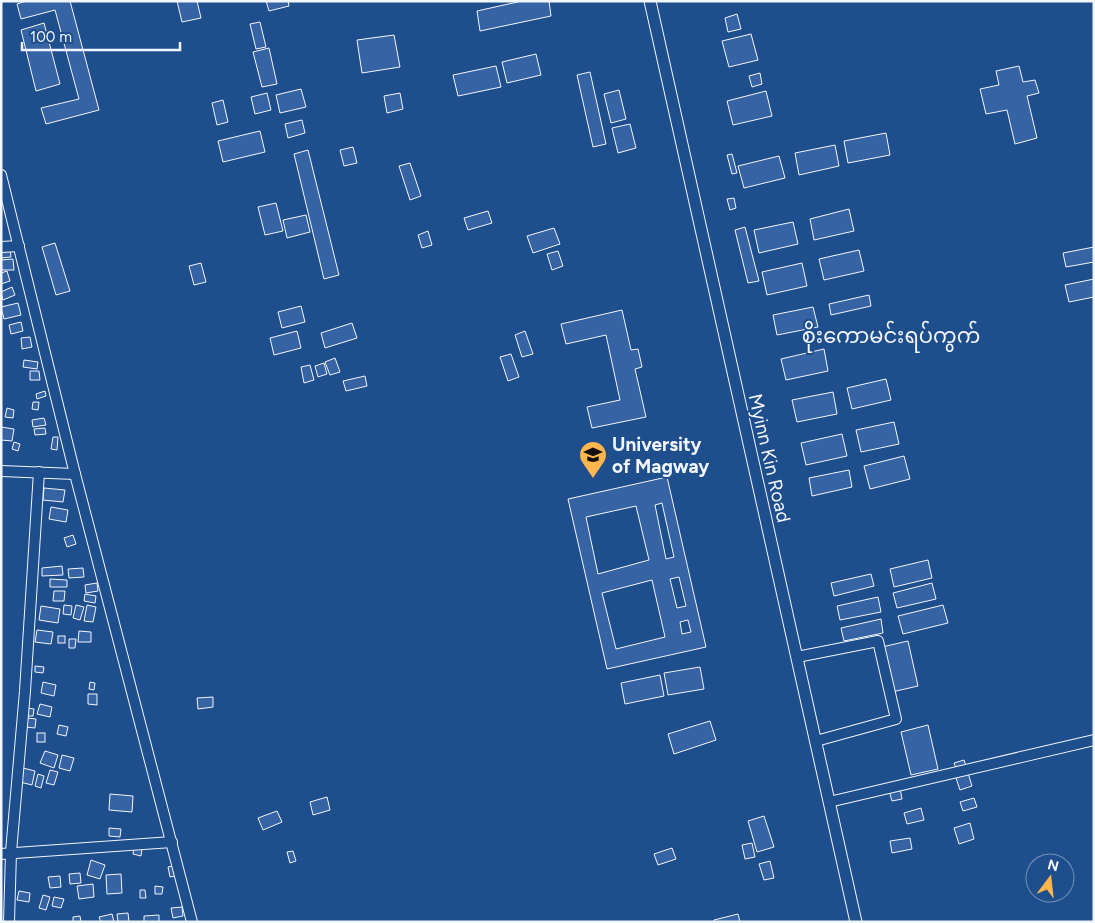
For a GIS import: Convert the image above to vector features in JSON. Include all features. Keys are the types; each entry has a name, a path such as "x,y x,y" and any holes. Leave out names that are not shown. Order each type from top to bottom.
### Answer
{"street":[{"name":"Myinn Kin Road","path":"650,1 856,922"},
{"path":"1,175 75,474 192,922"},
{"path":"1,246 19,246"},
{"path":"1,471 75,474"},
{"path":"9,922 6,853 26,681 39,472"},
{"path":"797,658 878,641 896,719 816,741"},
{"path":"829,802 1094,740"},
{"path":"6,853 172,842"}],"building":[{"path":"26,1 70,1 99,110 46,124 41,108 79,99 55,10 21,19 17,4"},
{"path":"177,1 197,1 201,18 182,22"},
{"path":"266,1 288,1 289,6 269,11"},
{"path":"522,1 549,1 551,16 480,31 477,11"},
{"path":"737,14 741,29 728,32 725,18"},
{"path":"260,22 266,47 256,49 250,24"},
{"path":"44,23 60,84 36,91 21,30"},
{"path":"751,34 758,60 729,67 722,41"},
{"path":"394,35 400,67 362,73 357,40"},
{"path":"269,48 277,84 262,87 253,52"},
{"path":"536,54 541,75 507,83 502,62"},
{"path":"496,66 501,87 458,96 453,75"},
{"path":"1019,66 1023,82 1035,80 1039,93 1027,96 1037,138 1015,144 1007,110 986,114 980,89 999,85 996,71"},
{"path":"590,72 606,144 593,147 577,75"},
{"path":"760,73 762,84 752,87 749,76"},
{"path":"301,89 306,107 280,113 276,95"},
{"path":"619,90 626,119 611,123 604,94"},
{"path":"766,91 772,116 733,125 727,101"},
{"path":"267,93 271,110 255,114 251,97"},
{"path":"400,93 403,109 387,113 384,96"},
{"path":"223,100 228,122 217,125 212,103"},
{"path":"302,120 305,133 288,138 285,124"},
{"path":"630,124 636,148 618,153 612,128"},
{"path":"260,131 265,152 223,162 218,141"},
{"path":"886,133 890,155 848,163 844,141"},
{"path":"835,145 839,166 799,175 795,153"},
{"path":"353,147 357,163 344,166 340,150"},
{"path":"308,150 339,275 324,279 294,154"},
{"path":"732,154 737,173 732,174 727,155"},
{"path":"779,156 785,178 744,188 738,166"},
{"path":"410,163 421,196 410,200 399,166"},
{"path":"734,198 736,208 730,210 727,199"},
{"path":"276,203 283,231 265,235 258,207"},
{"path":"849,209 854,231 814,240 810,219"},
{"path":"488,211 492,223 468,230 464,218"},
{"path":"306,215 310,232 287,238 283,220"},
{"path":"793,222 798,244 759,253 754,230"},
{"path":"745,227 759,281 748,283 735,230"},
{"path":"554,228 560,244 533,253 527,236"},
{"path":"428,231 432,245 422,248 418,235"},
{"path":"55,243 70,291 56,295 42,247"},
{"path":"1094,247 1094,262 1066,267 1063,253"},
{"path":"1,249 10,249 11,257 1,258"},
{"path":"859,250 864,271 824,280 819,259"},
{"path":"558,251 563,266 552,270 547,254"},
{"path":"13,259 14,270 2,270 1,260"},
{"path":"201,263 206,282 194,285 189,266"},
{"path":"802,263 807,286 767,295 762,272"},
{"path":"7,271 10,281 1,284 1,273"},
{"path":"1094,279 1094,297 1069,302 1065,285"},
{"path":"12,287 15,295 3,300 1,292"},
{"path":"869,295 871,306 831,315 829,304"},
{"path":"18,303 21,315 4,319 1,307"},
{"path":"301,306 305,322 282,328 278,312"},
{"path":"813,307 818,327 777,335 773,315"},
{"path":"622,310 631,350 638,349 642,367 635,369 646,417 592,428 587,407 620,400 606,335 566,344 561,324"},
{"path":"21,322 23,331 11,334 9,325"},
{"path":"352,323 357,338 325,348 321,333"},
{"path":"297,331 301,348 274,355 270,338"},
{"path":"525,331 533,354 522,357 515,335"},
{"path":"30,337 32,347 22,349 21,338"},
{"path":"824,349 828,371 786,380 781,359"},
{"path":"511,354 519,377 508,381 500,357"},
{"path":"335,358 340,372 330,375 325,362"},
{"path":"24,360 38,362 37,369 23,367"},
{"path":"324,363 327,374 318,377 315,366"},
{"path":"310,365 314,380 304,383 301,367"},
{"path":"30,371 39,371 40,380 30,380"},
{"path":"365,376 367,386 346,391 343,381"},
{"path":"886,379 891,400 852,409 847,388"},
{"path":"45,391 46,396 37,399 36,394"},
{"path":"833,392 837,414 797,422 792,400"},
{"path":"33,402 39,402 38,410 32,409"},
{"path":"7,408 14,410 13,418 5,417"},
{"path":"44,418 46,425 33,427 32,420"},
{"path":"894,422 899,444 861,452 856,430"},
{"path":"1,427 14,429 12,441 1,440"},
{"path":"45,428 46,434 35,435 34,429"},
{"path":"842,434 847,456 806,465 801,443"},
{"path":"53,437 58,437 57,450 51,449"},
{"path":"14,442 20,444 18,451 12,449"},
{"path":"904,456 910,479 870,489 864,466"},
{"path":"849,470 852,487 812,496 809,478"},
{"path":"667,477 706,647 607,669 568,499","holes":["662,503 674,557 666,559 655,505","636,506 649,560 598,574 586,517","679,577 686,606 677,608 670,579","652,580 665,637 616,649 602,593","688,620 691,632 682,634 680,622"]},
{"path":"44,488 65,490 63,502 43,500"},
{"path":"51,507 68,510 66,522 49,519"},
{"path":"73,535 76,544 67,547 64,538"},
{"path":"928,560 932,578 894,587 890,569"},
{"path":"62,566 63,575 42,576 42,568"},
{"path":"83,568 84,577 69,578 68,569"},
{"path":"871,574 874,586 834,596 831,583"},
{"path":"50,579 67,580 67,587 50,587"},
{"path":"97,583 98,591 86,593 85,585"},
{"path":"932,583 936,599 897,608 893,593"},
{"path":"54,591 65,591 64,601 53,601"},
{"path":"85,594 96,596 95,603 84,601"},
{"path":"878,597 881,612 840,620 837,606"},
{"path":"64,605 72,606 71,615 63,614"},
{"path":"76,605 84,607 80,620 73,618"},
{"path":"87,605 96,607 93,622 84,621"},
{"path":"943,605 948,623 903,634 898,616"},
{"path":"41,606 60,609 58,623 39,620"},
{"path":"881,619 883,633 844,641 841,628"},
{"path":"37,630 53,632 51,644 35,642"},
{"path":"79,631 91,632 91,642 78,642"},
{"path":"58,636 65,636 65,643 58,643"},
{"path":"69,639 76,639 75,648 69,648"},
{"path":"908,641 918,686 892,692 882,647"},
{"path":"35,666 44,667 43,673 35,672"},
{"path":"700,667 704,689 668,695 664,673"},
{"path":"660,675 664,696 625,704 621,683"},
{"path":"43,682 56,685 54,696 41,693"},
{"path":"90,682 95,683 94,690 89,689"},
{"path":"88,694 97,694 97,705 88,704"},
{"path":"213,697 213,707 198,709 197,698"},
{"path":"40,704 52,707 50,717 37,714"},
{"path":"28,708 34,709 33,716 27,716"},
{"path":"27,718 36,719 35,728 25,727"},
{"path":"710,721 716,740 674,754 668,734"},
{"path":"59,725 68,727 66,736 57,734"},
{"path":"928,725 938,769 911,775 901,732"},
{"path":"37,733 45,733 45,742 37,742"},
{"path":"45,751 58,755 54,768 40,763"},
{"path":"62,755 74,758 70,771 59,768"},
{"path":"964,760 967,769 958,773 954,763"},
{"path":"23,768 35,771 32,785 20,782"},
{"path":"50,770 58,772 54,785 46,783"},
{"path":"968,773 972,786 960,790 956,778"},
{"path":"38,774 44,776 41,788 35,786"},
{"path":"900,788 902,799 892,801 889,791"},
{"path":"110,794 133,796 132,812 109,810"},
{"path":"327,797 330,810 313,815 310,802"},
{"path":"974,798 977,807 963,811 960,802"},
{"path":"921,808 924,820 907,824 904,813"},
{"path":"277,811 282,822 263,830 258,818"},
{"path":"764,816 774,847 757,852 748,821"},
{"path":"970,823 974,839 959,844 954,828"},
{"path":"109,828 121,829 120,837 109,836"},
{"path":"910,838 912,849 892,853 890,841"},
{"path":"752,843 755,857 745,859 742,845"},
{"path":"134,847 142,848 141,856 133,854"},
{"path":"672,848 676,859 658,865 654,854"},
{"path":"293,851 296,861 290,863 287,852"},
{"path":"91,860 105,865 100,879 87,875"},
{"path":"770,861 774,878 764,880 759,864"},
{"path":"173,866 175,876 170,877 168,867"},
{"path":"80,873 81,883 70,884 69,874"},
{"path":"121,874 122,893 107,894 106,875"},
{"path":"60,876 61,887 50,888 48,877"},
{"path":"93,884 94,897 79,899 77,886"},
{"path":"155,886 163,887 162,894 155,894"},
{"path":"140,890 145,890 146,898 140,898"},
{"path":"19,891 30,893 29,902 17,900"},
{"path":"43,895 50,897 46,910 39,908"},
{"path":"54,897 64,899 61,908 52,906"},
{"path":"182,907 183,916 173,918 171,908"},
{"path":"128,913 129,922 118,922 117,914"},
{"path":"112,914 114,922 101,922 99,917"},
{"path":"738,914 740,922 714,922 714,920"},
{"path":"159,915 159,922 144,922 144,916"},
{"path":"80,916 81,922 73,922 73,917"}],"place":[{"name":"University of Magway","path":"593,479"}],"district":[{"name":"စိုးကောမင်းရပ်ကွက်","path":"891,336"}]}
